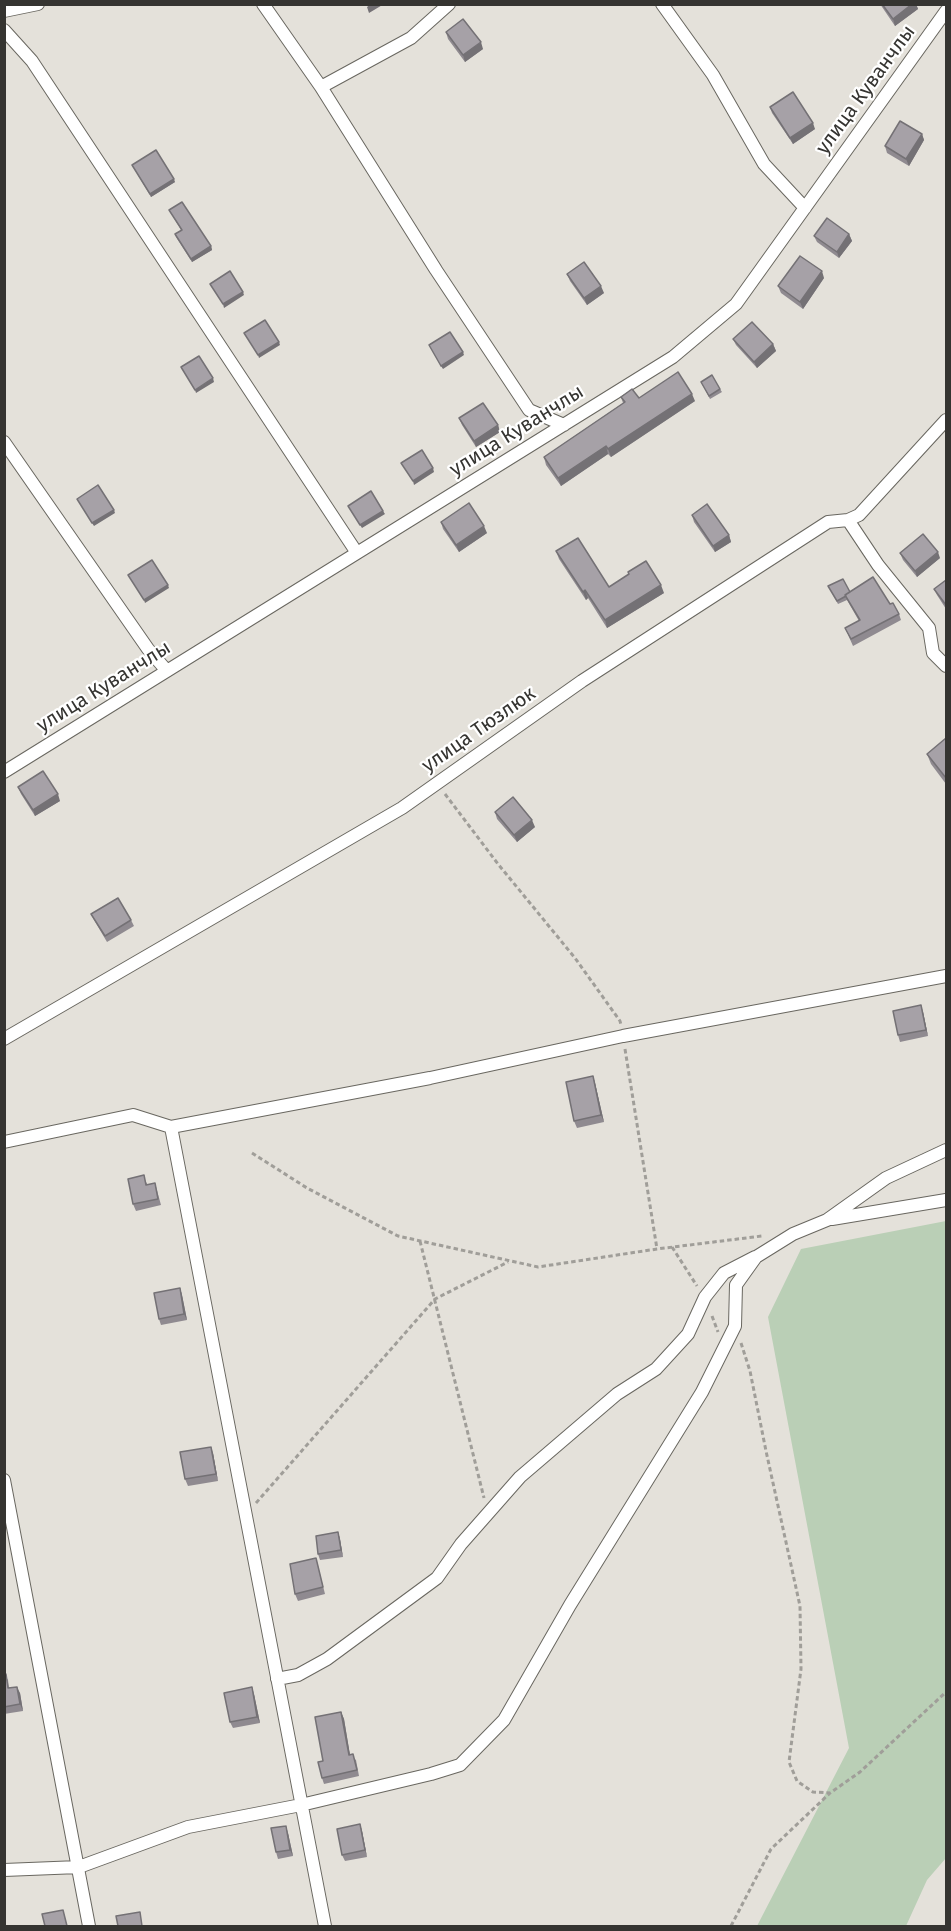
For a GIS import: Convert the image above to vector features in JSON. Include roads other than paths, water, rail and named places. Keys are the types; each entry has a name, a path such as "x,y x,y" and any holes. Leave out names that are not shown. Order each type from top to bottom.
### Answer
{"street":[{"path":"4,11 38,4"},
{"path":"263,4 321,87 436,270 529,410 564,425"},
{"path":"321,87 411,38 448,4"},
{"path":"662,4 713,75 764,164 805,208"},
{"name":"улица Куванчлы","path":"4,772 673,357 736,304 946,11"},
{"path":"4,30 32,61 357,553"},
{"name":"улица Тюзлюк","path":"4,1039 402,808 582,681 828,522 848,520 859,515 946,420"},
{"path":"4,442 148,649 167,671"},
{"path":"848,520 878,566 929,628 933,653 946,666"},
{"path":"4,1142 133,1115 171,1127 430,1078 623,1036 946,976"},
{"path":"171,1127 325,1926"},
{"path":"827,1220 886,1178 946,1150"},
{"path":"277,1679 298,1675 327,1659 437,1578 461,1544 520,1477 617,1394 656,1369 688,1335 705,1297 724,1273 756,1257 793,1234 827,1220 946,1200"},
{"path":"4,1870 79,1868 188,1827 301,1805 460,1765 504,1720 570,1605 702,1392 735,1326 736,1285 756,1257"},
{"path":"4,1480 89,1926"}]}
